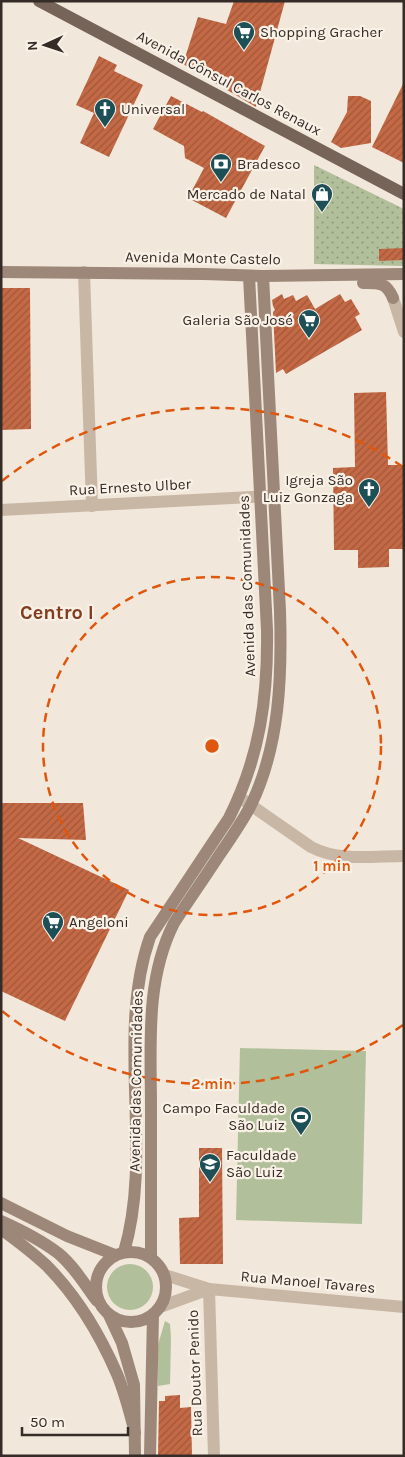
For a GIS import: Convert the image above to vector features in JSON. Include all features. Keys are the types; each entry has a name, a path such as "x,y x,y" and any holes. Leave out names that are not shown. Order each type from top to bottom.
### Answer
{"main road":[{"name":"Avenida Cônsul Carlos Renaux","path":"39,1 404,194"},
{"name":"Avenida Monte Castelo","path":"1,272 249,276 404,274"},
{"name":"Avenida das Comunidades","path":"249,276 258,307"},
{"name":"Avenida das Comunidades","path":"119,1254 132,1211 135,1178 136,1008 139,979 148,944 162,919 229,818 253,759 263,713 267,630 260,497 261,375 258,307 263,276"},
{"path":"312,276 334,283 373,283 384,285 389,289 393,298"},
{"path":"393,298 396,286 404,282"},
{"name":"Avenida das Comunidades","path":"151,1257 151,1012 155,978 166,939 174,923 251,805 265,767 276,715 281,658 281,631 273,496 261,375"},
{"path":"267,630 281,631"},
{"path":"267,657 281,658"},
{"path":"263,713 276,715"},
{"path":"136,1088 151,1088"},
{"path":"135,1178 151,1179"},
{"path":"1,1203 67,1236 119,1254 142,1253 151,1257 165,1275 167,1286 165,1297 157,1311 143,1321 120,1321 105,1311 74,1269 58,1254 28,1234 1,1221"},
{"path":"1,1229 46,1265 62,1282 79,1307 104,1346 118,1375 135,1432"},
{"path":"119,1254 106,1262 99,1272 96,1290 122,1343 134,1385 135,1456"},
{"path":"150,1456 157,1311"}],"street":[{"path":"84,272 92,506"},
{"path":"393,298 404,332"},
{"name":"Rua Ernesto Ulber","path":"1,510 273,496"},
{"path":"239,797 311,847 323,853 337,856 404,856"},
{"name":"Rua Manoel Tavares","path":"165,1275 209,1289 404,1307"},
{"name":"Rua Manoel Tavares","path":"157,1311 209,1289"},
{"name":"Rua Doutor Penido","path":"209,1289 214,1456"}],"green space":[{"path":"314,165 404,209 404,266 314,264"},
{"name":"Campo Faculdade São Luiz","path":"240,1048 366,1051 362,1224 236,1220"},
{"path":"125,1264 135,1264 149,1274 153,1287 149,1300 143,1306 135,1310 125,1310 111,1300 107,1292 107,1282 117,1268"},
{"path":"165,1321 170,1324 170,1384 158,1386 157,1348"}],"building":[{"name":"Shopping Gracher","path":"234,1 285,1 256,107 183,64 198,17 226,24"},
{"name":"Universal","path":"99,56 117,65 114,71 143,85 109,157 80,143 94,113 76,105"},
{"path":"404,82 404,163 372,147"},
{"path":"171,96 203,111 265,146 226,218 188,198 204,168 185,158 184,146 153,129"},
{"path":"348,96 360,96 371,101 371,143 341,148 331,142 347,112"},
{"path":"404,248 404,260 379,261 379,249"},
{"path":"1,288 30,288 31,429 1,430"},
{"name":"Galeria São José","path":"282,294 284,299 293,295 296,301 307,295 315,309 340,294 345,302 351,299 360,314 355,317 362,330 286,374 283,369 276,373 273,312 275,310 272,300"},
{"name":"Igreja São Luiz Gonzaga","path":"386,392 388,465 404,465 404,549 389,549 389,567 358,568 358,550 334,550 333,468 355,467 354,393"},
{"name":"Angeloni","path":"1,803 83,803 86,840 18,838 129,890 65,1021 1,991"},
{"name":"Faculdade São Luiz","path":"199,1148 222,1148 223,1264 180,1264 179,1218 199,1217"},
{"path":"180,1395 180,1408 191,1407 192,1456 158,1456 159,1401 165,1401 165,1396"}],"place":[{"name":"Shopping Gracher","path":"244,51"},
{"name":"Universal","path":"105,128"},
{"name":"Bradesco","path":"221,183"},
{"name":"Mercado de Natal","path":"322,213"},
{"name":"Galeria São José","path":"309,339"},
{"name":"Igreja São Luiz Gonzaga","path":"369,508"},
{"name":"Angeloni","path":"53,941"},
{"name":"Campo Faculdade São Luiz","path":"301,1136"},
{"name":"Faculdade São Luiz","path":"210,1183"}],"district":[{"name":"Centro I","path":"57,612"}]}
